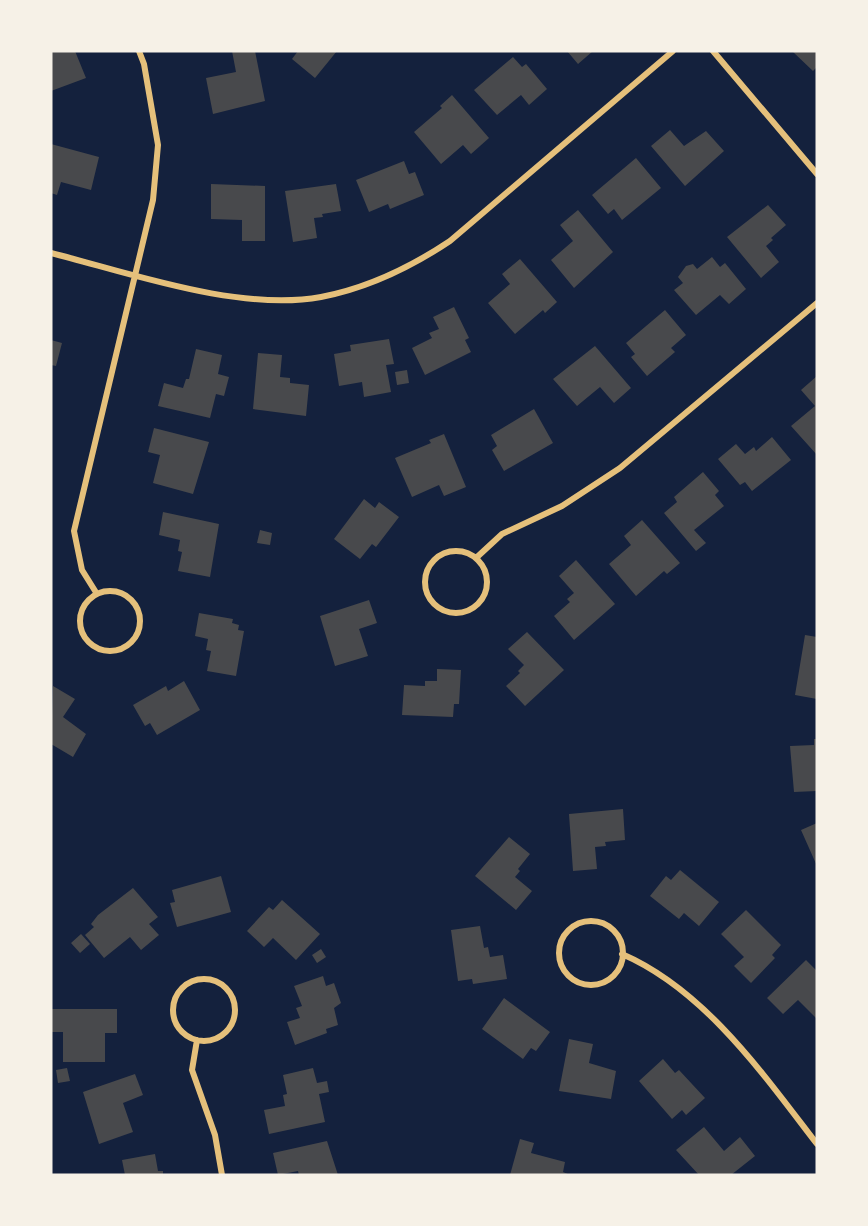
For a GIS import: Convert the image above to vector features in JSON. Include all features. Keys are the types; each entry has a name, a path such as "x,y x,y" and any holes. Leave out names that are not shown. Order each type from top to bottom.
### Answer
{"street":[{"path":"97,594 82,570 74,531 153,200 158,145 144,64 139,51"},
{"path":"51,253 192,289 265,300 320,297 410,267 450,241 673,51"},
{"path":"713,51 817,174"},
{"path":"476,558 502,534 562,506 620,468 817,303"},
{"path":"450,551 460,551 476,558 484,569 487,579 482,598 476,606 457,613 438,608 431,601 425,581 432,562 450,551"},
{"path":"116,592 133,602 138,610 139,630 135,639 118,650 99,649 84,636 81,627 83,608 97,594 116,592"},
{"path":"595,921 613,930 619,939 622,954 618,969 611,977 592,985 572,979 565,971 559,951 561,941 575,926 595,921"},
{"path":"622,954 650,966 713,1018 771,1084 817,1144"},
{"path":"198,979 209,979 227,989 232,997 234,1018 223,1035 214,1040 197,1040 184,1034 178,1027 172,1007 181,989 198,979"},
{"path":"197,1040 192,1070 215,1135 222,1175"}],"building":[{"path":"51,51 75,51 86,78 51,91"},
{"path":"232,51 255,51 265,101 213,114 206,78 236,72"},
{"path":"298,51 337,51 315,78 292,59"},
{"path":"567,51 593,51 578,64"},
{"path":"792,51 817,51 817,67 813,71"},
{"path":"513,57 522,67 526,64 547,89 529,105 521,95 497,115 474,90"},
{"path":"452,95 489,138 471,154 463,145 441,164 414,132 442,108 440,106"},
{"path":"670,130 684,146 706,131 724,151 685,186 651,146"},
{"path":"51,144 99,157 91,190 61,182 57,195 51,193"},
{"path":"636,158 661,188 622,220 614,209 608,214 592,195"},
{"path":"404,161 409,174 415,172 424,195 390,209 388,204 369,212 356,180"},
{"path":"211,184 265,186 265,241 242,241 242,220 211,219"},
{"path":"336,184 341,211 322,214 323,217 314,218 317,238 293,242 285,191"},
{"path":"768,205 786,225 771,238 773,240 766,246 779,262 761,278 727,237"},
{"path":"578,210 613,252 574,288 551,260 573,241 560,225"},
{"path":"712,257 720,267 725,263 746,289 729,304 720,295 696,315 674,290 683,283 678,277 686,266 693,264 697,269"},
{"path":"520,259 557,302 545,313 543,310 515,334 488,303 510,284 502,274"},
{"path":"454,307 469,338 465,340 471,352 425,375 412,348 432,338 429,333 439,329 433,317"},
{"path":"665,310 686,335 671,348 675,352 647,376 631,357 635,354 626,343"},
{"path":"389,339 394,364 386,365 391,392 364,397 362,382 339,386 334,354 351,351 350,345"},
{"path":"51,340 62,343 56,366 51,365"},
{"path":"595,346 631,388 614,403 600,387 577,406 553,379"},
{"path":"196,349 222,355 218,374 229,377 224,396 216,394 210,418 158,406 164,383 183,388 186,379 189,379"},
{"path":"258,353 282,355 280,377 290,378 290,383 309,385 306,416 253,409"},
{"path":"407,370 409,383 397,385 395,372"},
{"path":"817,376 817,455 791,426 815,406 801,390"},
{"path":"534,409 553,443 504,471 492,450 497,446 491,435"},
{"path":"154,428 209,442 193,494 153,483 160,455 148,452"},
{"path":"444,434 466,487 444,496 439,485 412,497 395,458 431,443 429,440"},
{"path":"772,437 791,460 752,491 745,482 740,485 718,459 736,444 745,454 754,447 756,451"},
{"path":"703,472 719,491 715,495 724,506 694,530 706,543 696,551 664,513 677,502 674,497"},
{"path":"364,499 375,508 379,502 399,517 376,547 372,544 360,559 334,539"},
{"path":"163,512 219,524 210,577 178,571 182,552 178,551 180,540 159,535"},
{"path":"642,520 680,563 667,574 664,571 636,596 609,564 631,545 624,536"},
{"path":"260,530 272,533 270,545 257,543"},
{"path":"576,560 615,604 574,640 554,616 570,602 567,599 574,593 559,576"},
{"path":"369,600 377,623 359,629 368,656 335,666 320,616"},
{"path":"199,613 233,619 232,623 239,625 238,630 244,631 236,676 207,671 211,651 206,650 208,639 195,636"},
{"path":"527,632 564,670 525,706 506,686 520,673 518,671 524,665 508,649"},
{"path":"805,635 817,637 817,699 795,695"},
{"path":"437,669 461,670 459,704 454,704 453,717 402,715 404,685 425,686 425,681 437,681"},
{"path":"184,681 200,710 157,735 150,723 145,726 133,705 166,686 168,691"},
{"path":"53,686 75,699 63,717 86,734 73,757 51,744"},
{"path":"814,739 817,739 817,791 794,792 790,746 814,745"},
{"path":"623,809 625,840 605,842 606,846 595,847 597,869 573,871 569,814"},
{"path":"817,823 817,866 801,830"},
{"path":"509,837 530,854 518,869 520,871 515,877 532,891 516,910 475,876"},
{"path":"680,870 719,902 699,926 684,913 679,919 650,896 666,876 671,880"},
{"path":"221,876 231,912 177,927 170,903 175,902 172,890"},
{"path":"133,888 158,917 149,924 159,935 141,950 130,937 104,958 85,935 94,927 91,924 98,915"},
{"path":"282,900 320,934 296,960 273,938 264,947 247,931 269,907 273,910"},
{"path":"746,910 781,945 772,955 775,958 751,983 734,966 744,957 721,934"},
{"path":"480,926 484,948 488,947 490,957 503,955 507,979 473,984 472,979 458,981 451,930"},
{"path":"81,934 90,944 80,953 71,943"},
{"path":"321,949 326,957 317,963 312,955"},
{"path":"806,960 817,971 817,1019 798,1000 783,1014 767,998"},
{"path":"323,976 326,986 334,983 341,1003 334,1008 338,1025 326,1029 327,1033 295,1045 287,1022 300,1018 296,1008 302,1006 294,986"},
{"path":"504,998 550,1032 536,1051 531,1048 523,1059 482,1029"},
{"path":"51,1009 117,1009 117,1033 105,1033 105,1062 63,1062 63,1032 51,1032"},
{"path":"569,1039 593,1044 589,1063 616,1071 611,1099 559,1091"},
{"path":"663,1059 675,1073 679,1070 705,1098 686,1115 682,1110 672,1119 639,1081"},
{"path":"67,1068 70,1081 58,1083 56,1070"},
{"path":"313,1068 317,1083 327,1081 329,1092 319,1094 325,1122 269,1134 264,1110 285,1106 283,1095 287,1094 283,1075"},
{"path":"135,1074 143,1095 123,1103 133,1132 99,1144 83,1092"},
{"path":"704,1127 724,1151 740,1137 755,1156 731,1175 699,1175 676,1150"},
{"path":"520,1139 534,1143 531,1153 565,1162 563,1172 570,1175 510,1175"},
{"path":"327,1141 338,1175 299,1175 298,1171 278,1175 273,1153"},
{"path":"155,1154 158,1171 163,1171 163,1175 125,1175 122,1160"}]}
